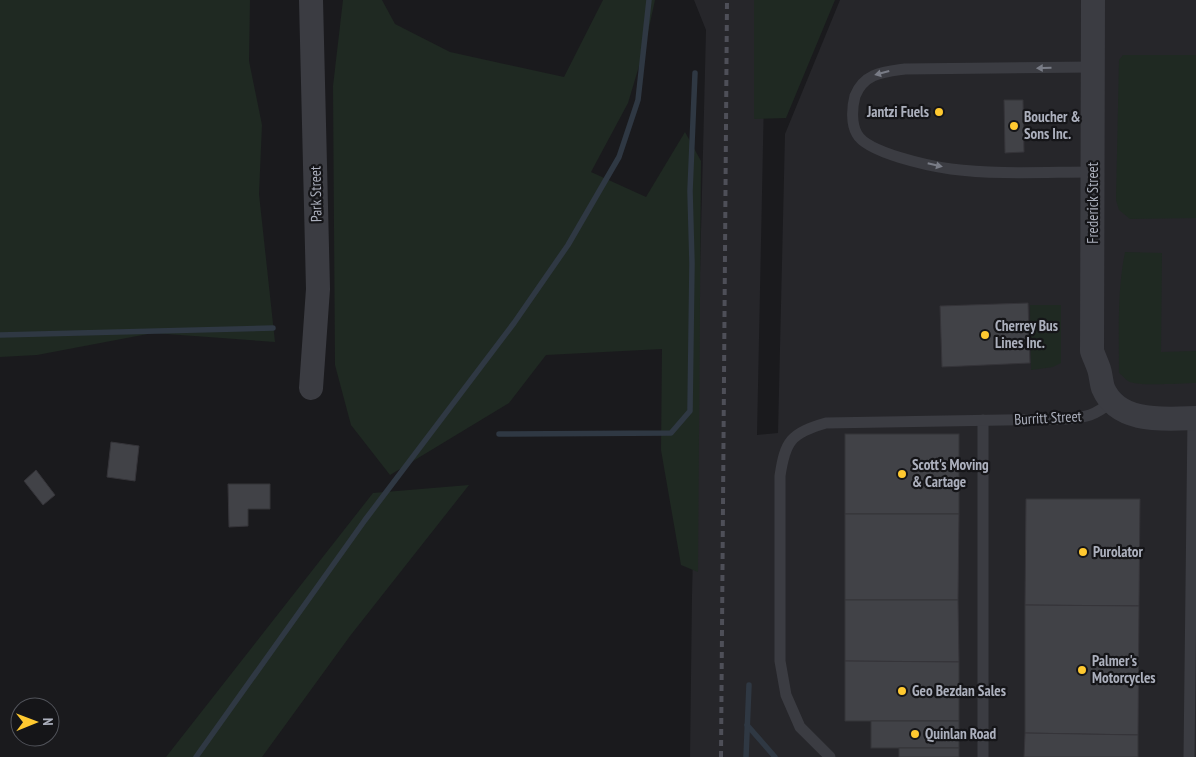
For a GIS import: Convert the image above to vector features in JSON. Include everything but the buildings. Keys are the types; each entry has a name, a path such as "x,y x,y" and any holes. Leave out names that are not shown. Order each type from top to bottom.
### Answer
{"street":[{"name":"Park Street","path":"311,0 318,289 311,388"},
{"name":"Frederick Street","path":"1093,0 1092,351 1099,368 1103,388 1112,402"},
{"path":"1112,402 1134,415 1148,418 1195,418"}],"lane":[{"path":"1093,67 905,69 882,72 869,78 859,87 854,100 853,119 856,134 867,144 888,154 951,169 1093,172"},
{"name":"Burritt Street","path":"830,757 800,727 786,695 780,662 780,476 783,455 794,436 826,423 1081,418 1095,414 1112,402"},
{"path":"1189,757 1195,418"},
{"path":"983,420 983,757"}],"shaded area":[{"path":"0,0 250,0 249,61 262,125 259,194 275,342 153,333 37,355 0,357"},
{"path":"343,0 382,0 395,24 450,52 564,77 603,0 655,0 645,46 628,103 591,172 646,197 685,132 701,161 698,572 681,565 661,450 662,349 546,355 509,403 390,475 351,425 335,365 333,86"},
{"path":"694,0 766,0 757,435 778,433 785,134 840,0 1196,0 1196,757 690,757 692,595 706,30"},
{"path":"754,0 835,0 786,118 754,119"},
{"path":"1123,55 1196,55 1196,218 1130,219 1119,210 1116,200 1119,60"},
{"path":"1125,252 1162,253 1161,352 1196,351 1196,383 1140,384 1128,381 1119,373 1120,297"},
{"path":"1030,305 1061,305 1061,363 1053,367 1031,370"},
{"path":"469,485 350,636 262,757 166,757 373,493"}],"waterway":[{"path":"196,757 365,520 514,323 568,245 619,157 638,100 649,0"},
{"path":"499,434 671,433 690,411 692,263 690,191 695,73"},
{"path":"0,335 273,328"},
{"path":"746,757 749,685"},
{"path":"747,725 775,757"}],"railway":[{"path":"721,757 727,0"}],"place":[{"name":"Jantzi Fuels","path":"939,112"},
{"name":"Boucher & Sons Inc.","path":"1014,126"},
{"name":"Cherrey Bus Lines Inc.","path":"985,335"},
{"name":"Scott's Moving & Cartage","path":"902,474"},
{"name":"Purolator","path":"1083,552"},
{"name":"Palmer's Motorcycles","path":"1082,670"},
{"name":"Geo Bezdan Sales","path":"902,691"},
{"name":"Quinlan Road","path":"915,734"}]}
